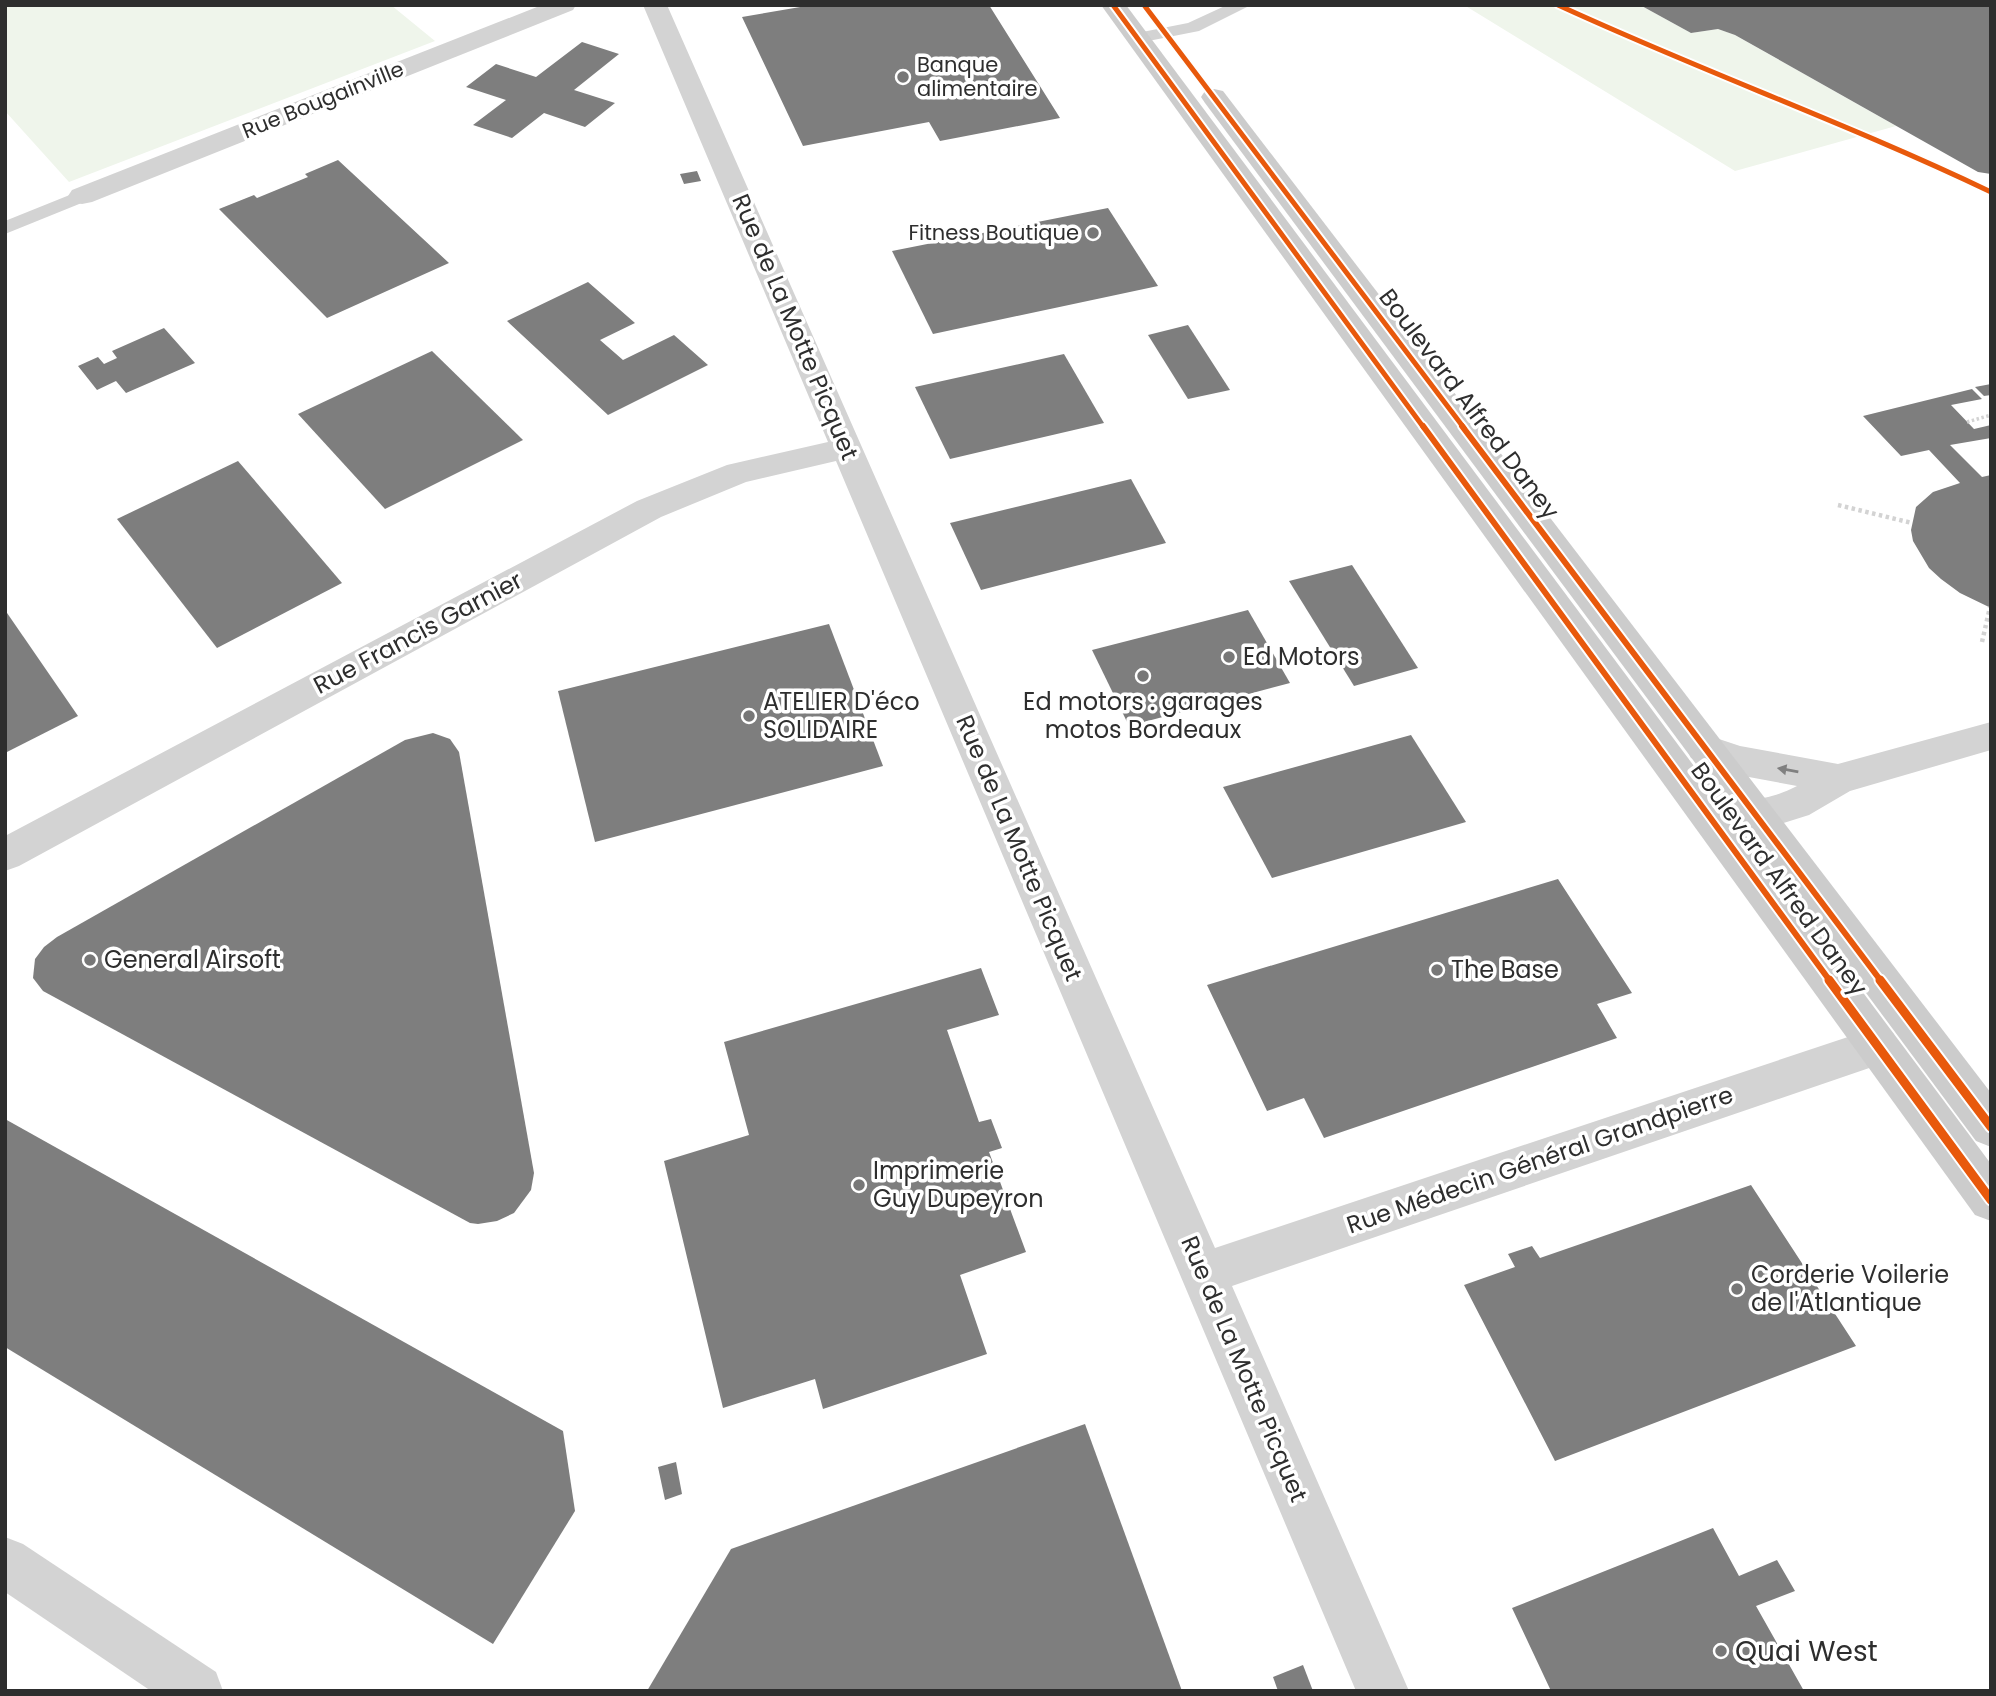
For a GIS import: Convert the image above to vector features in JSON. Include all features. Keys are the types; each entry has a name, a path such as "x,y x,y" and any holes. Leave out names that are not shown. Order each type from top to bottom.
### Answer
{"main road":[{"name":"Boulevard Alfred Daney","path":"1113,5 1149,25 1991,1127"},
{"name":"Boulevard Alfred Daney","path":"1149,25 1682,778 1991,1200"}],"street":[{"name":"Rue Bougainville","path":"82,196 564,5"},
{"name":"Rue de La Motte Picquet","path":"655,5 1383,1691"},
{"name":"Rue Francis Garnier","path":"5,855 649,509 738,473 847,448"},
{"path":"1682,778 1718,806 1738,814 1755,816 1801,804 1838,779 1991,736"},
{"path":"1704,748 1738,760 1838,779"},
{"name":"Rue Médecin Général Grandpierre","path":"1203,1274 1878,1046"},
{"path":"5,1562 197,1691"}],"lane":[{"path":"1149,25 1193,27 1242,5"},
{"path":"5,228 82,196"}],"path":[{"path":"1967,422 1991,415"},
{"path":"1838,506 1912,523"},
{"path":"1982,642 1990,607"}],"shaded area":[{"path":"5,5 391,5 435,41 69,182 5,111"},
{"path":"1464,5 1640,5 1691,33 1718,29 1735,35 1896,126 1735,171"}],"building":[{"name":"Banque alimentaire","path":"812,5 989,5 1060,118 940,141 929,122 803,146 742,17"},
{"path":"1640,5 1991,5 1991,174 1978,172 1735,35 1718,29 1691,33"},
{"path":"582,42 619,54 574,90 615,103 585,127 544,113 512,138 473,125 506,100 466,87 496,64 536,77"},
{"path":"338,160 449,263 327,318 219,209 254,195 257,198 308,177 305,174"},
{"path":"697,171 701,181 684,184 680,174"},
{"path":"1108,208 1158,286 933,334 892,251"},
{"path":"588,282 635,323 600,340 623,360 674,335 708,365 608,415 507,321"},
{"path":"1188,325 1230,390 1188,399 1148,335"},
{"path":"164,328 195,363 126,393 116,381 97,390 78,366 98,357 104,364 117,358 112,351"},
{"path":"432,351 523,440 385,509 298,414"},
{"path":"1064,354 1104,423 950,459 915,387"},
{"path":"1991,384 1991,395 1984,396 1975,387"},
{"path":"1972,389 1982,399 1951,405 1974,429 1991,425 1991,438 1950,445 1982,477 1991,475 1991,608 1960,593 1941,579 1929,568 1913,541 1911,530 1916,507 1933,492 1960,483 1929,450 1901,456 1863,416"},
{"path":"238,461 342,583 217,648 117,519"},
{"path":"1131,479 1166,543 981,590 950,523"},
{"path":"1352,565 1418,668 1354,686 1289,581"},
{"path":"5,610 78,716 5,753"},
{"path":"1248,610 1290,683 1129,726 1092,650"},
{"path":"829,624 883,766 595,842 558,691"},
{"path":"433,733 450,739 459,752 534,1173 531,1190 514,1213 497,1221 478,1224 470,1223 43,991 33,978 35,959 44,947 57,937 405,740"},
{"path":"1411,735 1466,822 1272,878 1223,787"},
{"path":"1558,879 1632,993 1597,1004 1617,1038 1324,1138 1304,1098 1267,1111 1207,985"},
{"path":"981,968 999,1015 947,1030 979,1122 991,1119 1002,1148 989,1152 1026,1252 960,1275 987,1354 823,1409 815,1379 723,1408 664,1161 749,1135 724,1042"},
{"path":"5,1119 563,1431 575,1511 493,1644 5,1347"},
{"path":"1751,1185 1856,1346 1555,1461 1464,1285 1515,1267 1508,1254 1532,1246 1540,1258"},
{"path":"1085,1424 1182,1691 647,1691 731,1549"},
{"path":"676,1462 682,1494 665,1500 658,1467"},
{"path":"1713,1528 1739,1576 1777,1560 1795,1591 1756,1606 1804,1691 1551,1691 1512,1608"},
{"path":"1303,1665 1313,1691 1278,1691 1273,1677"}],"cycle path":[{"path":"1113,5 1991,1200"},
{"path":"1144,5 1991,1127"},
{"path":"1558,5 1666,53 1884,142 1991,192"}],"place":[{"name":"Banque alimentaire","path":"903,77"},
{"name":"Fitness Boutique","path":"1093,233"},
{"name":"Ed Motors","path":"1229,657"},
{"name":"Ed motors : garages motos Bordeaux","path":"1143,676"},
{"name":"ATELIER D'éco SOLIDAIRE","path":"749,716"},
{"name":"General Airsoft","path":"90,960"},
{"name":"The Base","path":"1437,970"},
{"name":"Imprimerie Guy Dupeyron","path":"859,1185"},
{"name":"Corderie Voilerie de l'Atlantique","path":"1737,1289"},
{"name":"Quai West","path":"1721,1651"}]}
